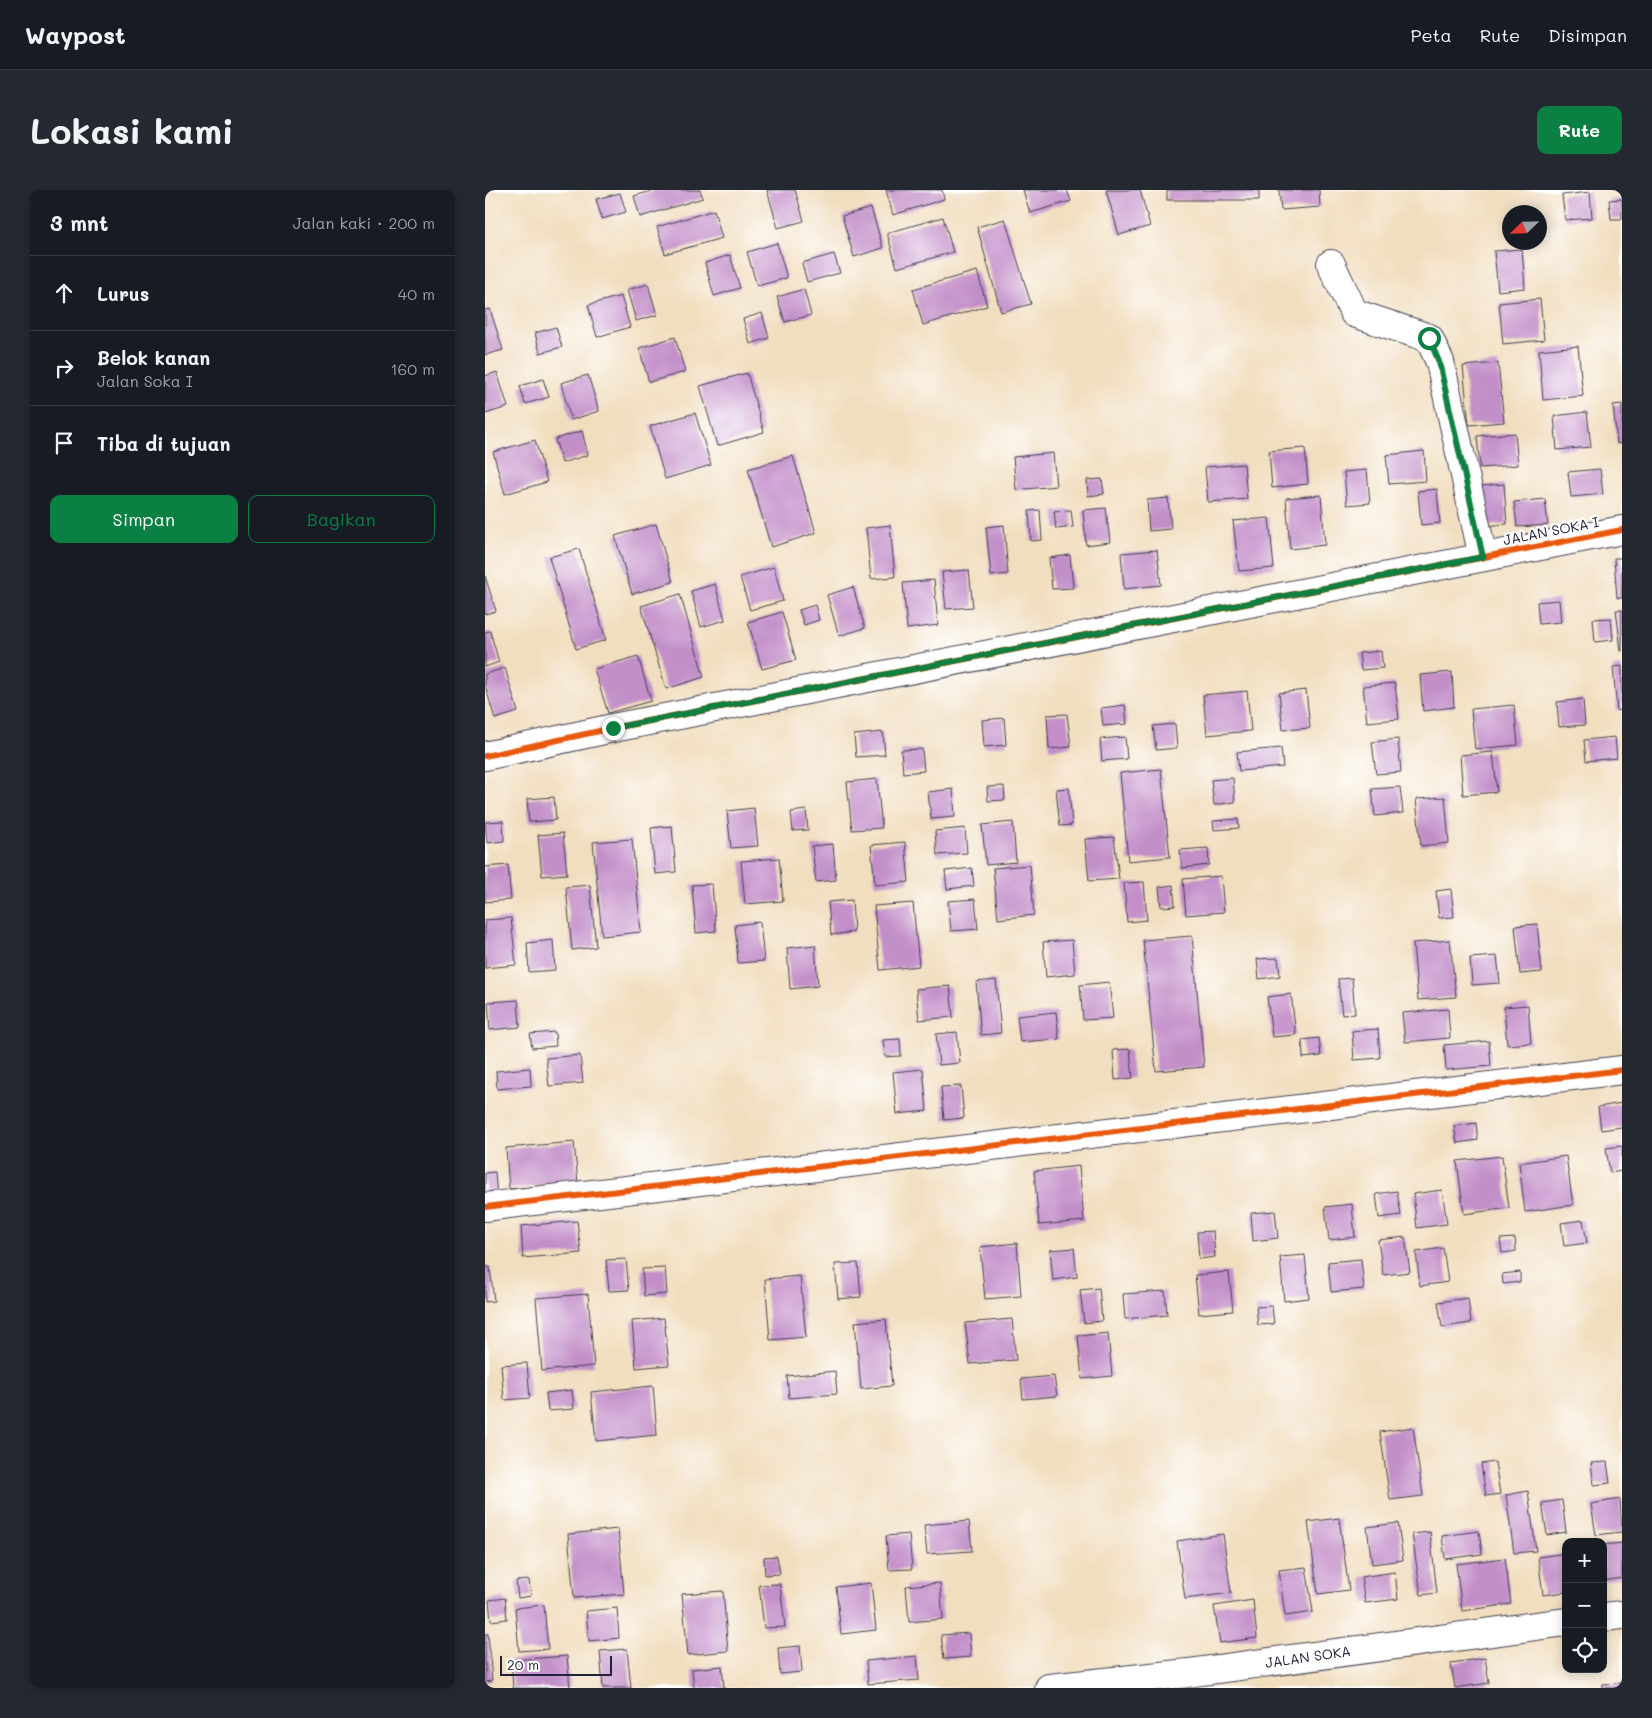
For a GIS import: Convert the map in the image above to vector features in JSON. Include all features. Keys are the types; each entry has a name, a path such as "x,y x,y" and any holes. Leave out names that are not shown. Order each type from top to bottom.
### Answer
{"street":[{"path":"1331,264 1354,313 1429,338 1439,362 1483,557"},
{"name":"JALAN SOKA I","path":"485,756 613,728 1622,530"},
{"path":"485,1207 1622,1070"},
{"path":"1607,1617 1622,1615"},
{"name":"JALAN SOKA","path":"1049,1688 1188,1673 1562,1623"}],"building":[{"path":"655,190 700,190 703,198 640,217 634,196"},
{"path":"767,190 795,190 804,221 778,228"},
{"path":"886,190 942,190 944,199 893,215"},
{"path":"1023,190 1067,190 1071,201 1030,213"},
{"path":"1106,190 1140,190 1150,226 1119,235"},
{"path":"1167,190 1259,190 1259,200 1167,200"},
{"path":"1279,190 1319,190 1320,207 1281,210"},
{"path":"1590,192 1592,218 1565,220 1562,195"},
{"path":"620,193 626,212 602,219 596,199"},
{"path":"1622,199 1622,219 1611,219 1609,200"},
{"path":"871,208 883,248 854,257 842,216"},
{"path":"714,210 722,238 665,254 657,227"},
{"path":"943,217 953,252 897,268 887,233"},
{"path":"1005,219 1031,304 1001,312 977,227"},
{"path":"777,243 787,278 757,286 747,252"},
{"path":"1522,250 1525,288 1498,291 1494,251"},
{"path":"834,254 840,273 807,282 802,263"},
{"path":"730,255 740,288 714,296 705,263"},
{"path":"977,271 987,306 923,325 913,289"},
{"path":"648,284 657,315 636,321 627,290"},
{"path":"804,289 811,315 785,322 777,297"},
{"path":"621,296 630,327 597,337 588,305"},
{"path":"1540,299 1544,340 1503,344 1499,303"},
{"path":"490,309 503,350 485,355 485,310"},
{"path":"762,313 769,338 750,344 743,319"},
{"path":"556,327 562,347 540,353 535,333"},
{"path":"675,337 685,372 649,382 639,348"},
{"path":"1578,346 1583,396 1543,400 1539,350"},
{"path":"1498,363 1504,422 1469,425 1463,366"},
{"path":"497,372 508,407 485,414 485,376"},
{"path":"747,373 764,432 717,446 700,386"},
{"path":"588,375 599,411 571,420 561,383"},
{"path":"543,379 549,397 525,404 520,386"},
{"path":"1622,404 1622,443 1617,444 1613,405"},
{"path":"1587,412 1591,447 1557,450 1554,416"},
{"path":"695,413 711,465 665,479 650,426"},
{"path":"582,431 588,455 562,463 555,439"},
{"path":"1515,433 1518,465 1480,468 1477,436"},
{"path":"535,440 547,482 505,494 493,452"},
{"path":"1305,448 1308,484 1272,488 1269,451"},
{"path":"1424,451 1426,481 1389,484 1386,455"},
{"path":"1053,453 1056,486 1016,490 1013,457"},
{"path":"793,456 816,533 771,547 748,469"},
{"path":"1244,464 1247,499 1208,502 1205,467"},
{"path":"1600,469 1603,494 1571,497 1568,472"},
{"path":"1367,470 1370,503 1347,505 1344,472"},
{"path":"1102,479 1104,494 1088,496 1087,480"},
{"path":"1504,484 1507,524 1485,526 1481,486"},
{"path":"1437,489 1440,523 1421,525 1418,491"},
{"path":"1321,495 1325,545 1290,549 1286,498"},
{"path":"1168,498 1171,529 1149,531 1147,500"},
{"path":"1545,499 1548,525 1517,527 1514,502"},
{"path":"1106,508 1110,542 1086,545 1083,510"},
{"path":"1040,510 1042,540 1031,541 1029,511"},
{"path":"1071,510 1073,527 1056,529 1054,511"},
{"path":"1269,518 1274,568 1239,571 1233,521"},
{"path":"656,524 673,582 632,594 615,536"},
{"path":"890,525 895,577 871,579 866,528"},
{"path":"1004,525 1008,574 991,576 986,527"},
{"path":"579,549 606,640 576,649 549,557"},
{"path":"1157,550 1161,585 1124,589 1121,553"},
{"path":"1070,555 1073,588 1052,589 1049,558"},
{"path":"1614,558 1622,558 1622,598 1617,598"},
{"path":"774,567 783,601 750,610 740,577"},
{"path":"969,570 973,607 946,609 942,572"},
{"path":"485,576 496,611 485,614"},
{"path":"934,580 938,625 907,629 903,583"},
{"path":"715,584 725,620 701,627 691,591"},
{"path":"853,587 865,628 839,636 827,595"},
{"path":"680,594 704,677 666,689 641,606"},
{"path":"1559,600 1561,622 1539,624 1537,602"},
{"path":"815,605 819,620 804,625 799,610"},
{"path":"1616,610 1622,610 1622,651 1621,651"},
{"path":"782,612 796,660 762,669 748,622"},
{"path":"1611,618 1613,640 1595,642 1593,619"},
{"path":"490,631 499,662 485,667 485,632"},
{"path":"1381,651 1383,668 1361,670 1359,653"},
{"path":"638,656 651,701 608,713 594,669"},
{"path":"1622,666 1622,710 1617,711 1613,667"},
{"path":"505,668 518,712 495,719 485,685 485,674"},
{"path":"1452,672 1454,707 1423,711 1420,675"},
{"path":"1395,683 1399,719 1367,722 1363,686"},
{"path":"1306,690 1310,728 1283,730 1279,693"},
{"path":"1247,691 1251,731 1207,735 1203,695"},
{"path":"1583,699 1585,725 1559,727 1557,702"},
{"path":"1125,705 1127,724 1103,726 1101,708"},
{"path":"1514,705 1518,745 1475,749 1471,709"},
{"path":"1067,714 1071,747 1049,749 1047,715"},
{"path":"1004,718 1006,745 984,747 982,720"},
{"path":"1175,724 1177,748 1156,750 1153,726"},
{"path":"883,732 885,755 856,757 854,735"},
{"path":"1125,737 1127,759 1102,761 1100,739"},
{"path":"1615,737 1617,758 1586,761 1584,740"},
{"path":"1398,739 1401,772 1376,774 1372,742"},
{"path":"1281,748 1283,767 1239,771 1237,752"},
{"path":"922,749 924,771 903,773 901,750"},
{"path":"1493,752 1497,792 1463,795 1460,755"},
{"path":"1161,769 1170,857 1128,861 1120,773"},
{"path":"1233,778 1235,802 1214,805 1211,780"},
{"path":"877,779 882,828 852,830 847,782"},
{"path":"1004,786 1005,800 988,801 987,787"},
{"path":"1400,787 1403,813 1375,816 1372,789"},
{"path":"1069,788 1072,825 1060,826 1056,789"},
{"path":"953,789 955,817 931,819 928,792"},
{"path":"554,797 556,820 529,822 527,799"},
{"path":"1445,797 1449,843 1421,846 1416,799"},
{"path":"754,808 758,846 731,848 727,811"},
{"path":"806,810 808,830 793,831 791,812"},
{"path":"1238,819 1239,828 1214,830 1213,821"},
{"path":"503,821 504,841 487,843 485,822"},
{"path":"1013,822 1016,862 986,865 982,825"},
{"path":"672,826 676,872 655,874 651,828"},
{"path":"965,828 967,853 937,855 935,831"},
{"path":"563,833 567,874 542,876 538,835"},
{"path":"1114,837 1119,879 1089,881 1085,839"},
{"path":"632,839 641,932 602,936 593,842"},
{"path":"905,842 909,882 875,885 871,845"},
{"path":"833,844 836,880 816,882 812,846"},
{"path":"1208,848 1209,865 1182,868 1180,850"},
{"path":"779,858 783,901 745,904 741,861"},
{"path":"508,865 511,900 485,902 485,867"},
{"path":"1030,865 1034,915 998,919 993,868"},
{"path":"972,868 974,886 947,889 945,871"},
{"path":"1221,876 1224,912 1186,915 1183,879"},
{"path":"1144,882 1147,920 1127,922 1124,883"},
{"path":"712,884 716,931 696,933 692,885"},
{"path":"590,885 596,947 572,950 566,887"},
{"path":"1173,885 1175,906 1161,907 1159,887"},
{"path":"1451,889 1454,917 1439,918 1436,891"},
{"path":"975,899 978,929 951,931 948,901"},
{"path":"852,900 854,932 831,935 828,902"},
{"path":"913,903 919,966 880,970 874,906"},
{"path":"511,918 516,965 485,968 485,920"},
{"path":"760,922 764,961 738,963 735,925"},
{"path":"1537,924 1542,972 1520,974 1515,926"},
{"path":"1192,936 1204,1067 1156,1071 1143,940"},
{"path":"553,940 555,970 529,972 527,943"},
{"path":"1072,940 1075,974 1046,977 1043,942"},
{"path":"1450,940 1456,997 1418,1000 1413,943"},
{"path":"815,945 818,986 790,989 787,948"},
{"path":"1497,956 1500,983 1472,985 1470,958"},
{"path":"1278,958 1280,976 1259,979 1257,959"},
{"path":"1352,978 1355,1014 1342,1015 1338,979"},
{"path":"996,980 1001,1033 981,1035 976,982"},
{"path":"1109,982 1113,1018 1083,1020 1080,985"},
{"path":"950,986 953,1017 919,1020 916,989"},
{"path":"1291,994 1296,1035 1272,1037 1267,997"},
{"path":"518,1000 520,1027 490,1030 488,1002"},
{"path":"1528,1005 1531,1043 1507,1045 1504,1007"},
{"path":"1448,1009 1450,1038 1405,1042 1402,1013"},
{"path":"1056,1012 1059,1039 1020,1042 1017,1016"},
{"path":"1378,1029 1380,1058 1354,1060 1352,1031"},
{"path":"555,1032 556,1046 532,1048 530,1034"},
{"path":"957,1032 960,1063 939,1065 936,1034"},
{"path":"1319,1038 1321,1056 1303,1058 1302,1040"},
{"path":"900,1039 901,1056 885,1057 883,1040"},
{"path":"1489,1041 1491,1066 1446,1070 1444,1045"},
{"path":"1130,1049 1133,1078 1115,1080 1113,1050"},
{"path":"580,1055 583,1083 549,1086 546,1058"},
{"path":"530,1068 531,1086 497,1089 496,1071"},
{"path":"923,1069 927,1111 897,1114 893,1072"},
{"path":"961,1086 964,1118 944,1120 941,1087"},
{"path":"1622,1103 1622,1127 1601,1130 1598,1107"},
{"path":"1476,1123 1478,1140 1457,1143 1454,1126"},
{"path":"574,1142 578,1183 509,1189 506,1148"},
{"path":"1622,1146 1622,1171 1610,1173 1606,1148"},
{"path":"1502,1156 1509,1208 1464,1214 1457,1161"},
{"path":"1566,1156 1573,1205 1525,1212 1519,1163"},
{"path":"1079,1166 1084,1221 1039,1225 1034,1171"},
{"path":"495,1172 497,1198 485,1199 485,1173"},
{"path":"1442,1190 1447,1224 1417,1228 1413,1194"},
{"path":"1397,1191 1401,1215 1379,1218 1376,1194"},
{"path":"1352,1204 1355,1237 1329,1240 1325,1207"},
{"path":"1275,1211 1278,1238 1253,1241 1251,1213"},
{"path":"1583,1220 1587,1243 1564,1246 1561,1223"},
{"path":"577,1221 581,1253 523,1258 521,1226"},
{"path":"1213,1231 1215,1257 1199,1259 1197,1232"},
{"path":"1405,1237 1410,1272 1383,1275 1378,1240"},
{"path":"1515,1238 1516,1251 1502,1253 1500,1239"},
{"path":"1017,1243 1021,1296 985,1299 980,1247"},
{"path":"1074,1248 1077,1277 1053,1280 1050,1250"},
{"path":"1443,1248 1448,1282 1420,1286 1416,1252"},
{"path":"1305,1255 1309,1298 1284,1301 1280,1257"},
{"path":"626,1259 629,1290 609,1291 606,1260"},
{"path":"1361,1259 1364,1289 1331,1292 1328,1262"},
{"path":"858,1263 861,1297 838,1299 835,1264"},
{"path":"485,1267 490,1267 494,1301 485,1302"},
{"path":"665,1268 667,1294 644,1296 642,1269"},
{"path":"1229,1272 1233,1311 1199,1314 1195,1275"},
{"path":"1520,1272 1520,1282 1503,1284 1502,1274"},
{"path":"800,1276 806,1337 770,1340 765,1279"},
{"path":"1099,1288 1102,1321 1084,1323 1080,1290"},
{"path":"1165,1291 1167,1315 1125,1319 1123,1294"},
{"path":"588,1294 594,1366 542,1371 536,1298"},
{"path":"1468,1298 1471,1323 1442,1327 1438,1302"},
{"path":"1272,1306 1274,1324 1258,1325 1256,1307"},
{"path":"664,1318 669,1365 636,1368 632,1321"},
{"path":"886,1319 892,1386 861,1389 855,1322"},
{"path":"1012,1319 1016,1360 970,1364 965,1323"},
{"path":"1108,1333 1112,1376 1082,1379 1078,1336"},
{"path":"527,1363 530,1398 504,1400 501,1365"},
{"path":"835,1371 837,1394 789,1398 787,1376"},
{"path":"1054,1376 1057,1396 1023,1399 1021,1379"},
{"path":"653,1386 657,1435 596,1441 591,1392"},
{"path":"572,1390 574,1409 548,1411 546,1393"},
{"path":"1413,1427 1423,1496 1390,1500 1380,1432"},
{"path":"1495,1462 1500,1494 1486,1496 1481,1464"},
{"path":"1607,1462 1610,1483 1594,1485 1591,1463"},
{"path":"1528,1491 1536,1551 1514,1553 1506,1495"},
{"path":"1620,1499 1622,1532 1596,1535 1591,1504"},
{"path":"1562,1500 1566,1532 1547,1535 1542,1503"},
{"path":"1339,1518 1349,1590 1318,1594 1308,1522"},
{"path":"969,1521 972,1551 927,1554 924,1525"},
{"path":"1398,1523 1403,1560 1372,1564 1367,1527"},
{"path":"618,1529 624,1594 574,1598 568,1534"},
{"path":"1479,1531 1482,1554 1445,1559 1442,1536"},
{"path":"1430,1532 1437,1593 1421,1595 1412,1534"},
{"path":"909,1534 912,1569 889,1570 886,1536"},
{"path":"1223,1534 1231,1593 1185,1599 1177,1541"},
{"path":"1622,1543 1622,1578 1607,1580 1607,1545"},
{"path":"1562,1554 1562,1593 1543,1595 1538,1557"},
{"path":"777,1556 780,1574 765,1575 764,1557"},
{"path":"1505,1558 1511,1604 1462,1611 1456,1564"},
{"path":"1306,1567 1313,1612 1285,1616 1279,1570"},
{"path":"1395,1572 1398,1599 1365,1603 1361,1577"},
{"path":"529,1580 531,1596 518,1598 516,1581"},
{"path":"871,1583 876,1630 841,1634 836,1587"},
{"path":"940,1583 943,1619 909,1622 906,1586"},
{"path":"780,1584 785,1627 764,1628 759,1585"},
{"path":"723,1591 728,1651 688,1655 682,1594"},
{"path":"505,1598 507,1619 491,1621 489,1600"},
{"path":"1253,1600 1257,1638 1220,1643 1214,1606"},
{"path":"544,1605 548,1649 519,1651 515,1608"},
{"path":"617,1608 619,1638 589,1641 586,1611"},
{"path":"969,1633 971,1657 944,1659 941,1635"},
{"path":"485,1634 488,1634 492,1681 485,1682"},
{"path":"800,1646 802,1672 780,1674 778,1648"},
{"path":"627,1649 631,1688 603,1688 600,1651"},
{"path":"567,1656 570,1688 513,1688 511,1660"},
{"path":"917,1656 919,1680 868,1684 866,1661"},
{"path":"1485,1658 1489,1683 1455,1688 1451,1663"},
{"path":"722,1666 724,1688 694,1688 692,1669"},
{"path":"1622,1683 1622,1688 1603,1688 1603,1684"}],"cycle path":[{"path":"485,756 613,728 1622,530"},
{"path":"485,1207 1622,1070"}],"route":[{"path":"613,728 1483,557 1439,362 1429,338"}]}
